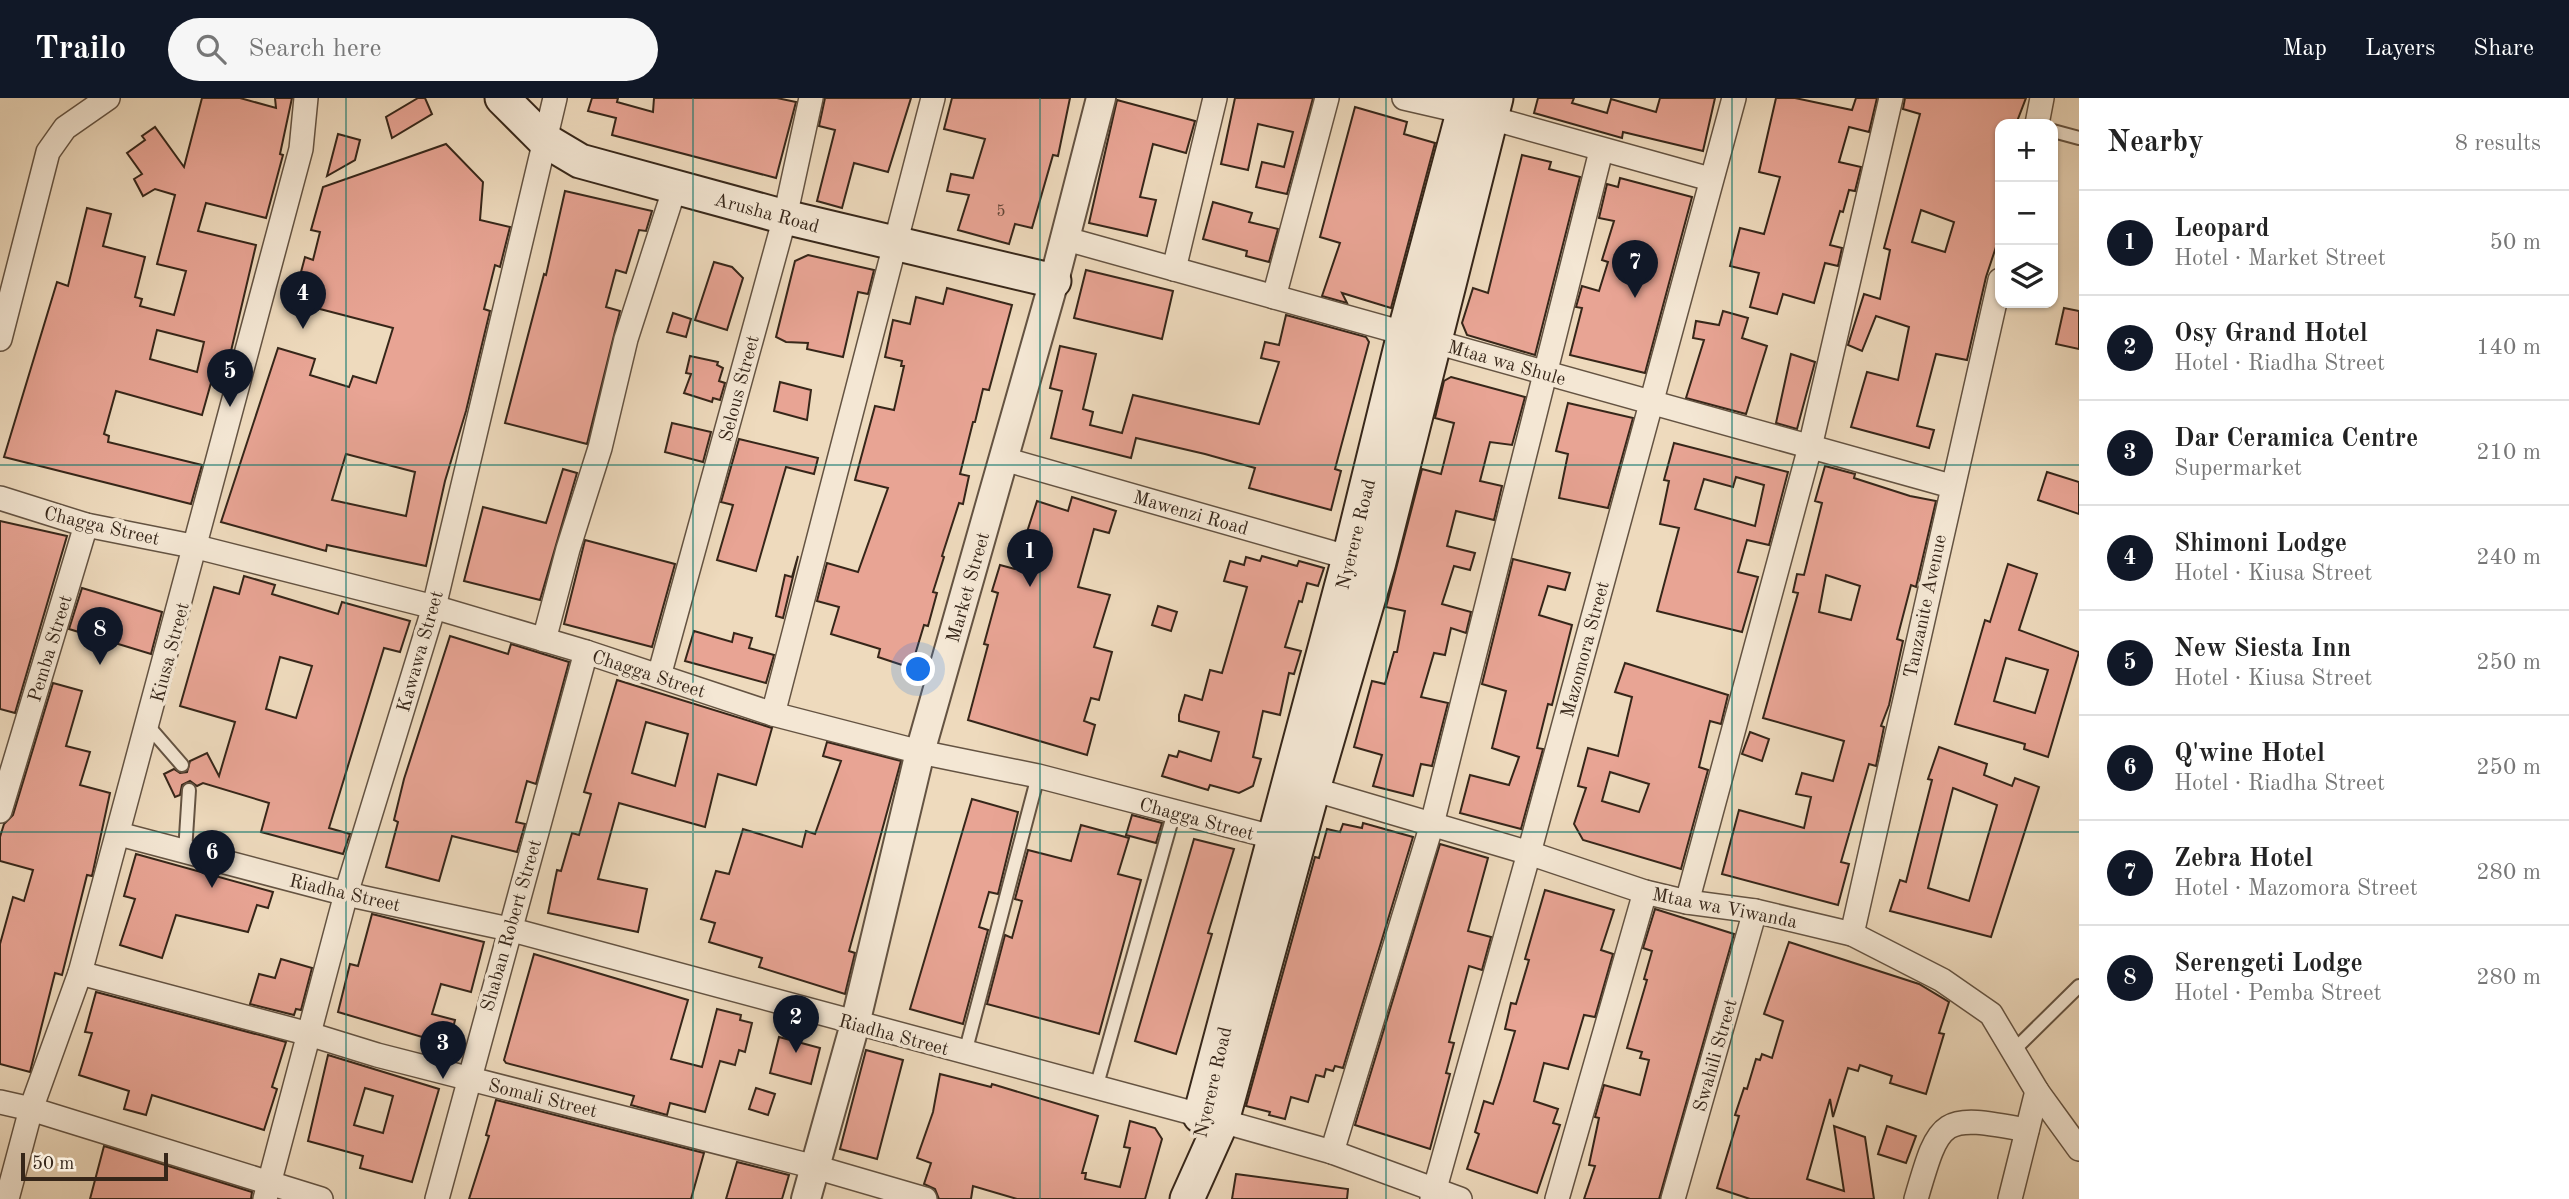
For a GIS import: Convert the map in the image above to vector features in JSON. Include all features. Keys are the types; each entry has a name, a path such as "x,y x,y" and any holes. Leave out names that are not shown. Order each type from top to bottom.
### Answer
{"main road":[{"name":"Arusha Road","path":"502,98 543,139 580,161 785,217 1054,281"},
{"name":"Nyerere Road","path":"1190,1190 1364,562 1479,106"}],"street":[{"path":"0,339 48,152 65,128 108,98"},
{"name":"Kiusa Street","path":"7,1199 32,1108 80,973 149,727 301,149 306,98"},
{"name":"Kawawa Street","path":"268,1191 346,894 434,607 543,139 555,98"},
{"name":"Selous Street","path":"659,676 785,217 811,98"},
{"path":"773,714 897,245 933,98"},
{"name":"Market Street","path":"806,1199 855,1024 919,752 1054,281 1101,98"},
{"path":"1174,269 1215,98"},
{"path":"1274,297 1327,98"},
{"path":"1404,98 1479,106 1601,151 1710,179"},
{"name":"Mazomora Street","path":"1432,1195 1529,853 1734,98"},
{"path":"1687,902 1810,447 1891,98"},
{"path":"2038,119 2042,98"},
{"path":"1332,1152 1432,824 1601,151"},
{"path":"544,640 568,549 600,448 626,340 675,187"},
{"name":"Mtaa wa Shule","path":"1063,238 1951,486"},
{"name":"Tanzanite Avenue","path":"1852,934 1995,300"},
{"name":"Mawenzi Road","path":"1004,459 1364,562"},
{"name":"Chagga Street","path":"0,498 86,525 197,547 434,607 586,652 773,714 919,752 1038,776 1287,841"},
{"name":"Pemba Street","path":"0,811 86,525"},
{"name":"Shaban Robert Street","path":"437,1199 468,1077 586,652"},
{"name":"Mtaa wa Viwanda","path":"1302,786 1529,853 1645,892 1687,902 1755,911 1852,934 1968,996 1991,1014 2037,1091 2079,1149"},
{"name":"Riadha Street","path":"119,834 346,894 509,929 1211,1118 1332,1152 1432,1195 1460,1199"},
{"path":"1557,1199 1645,892"},
{"name":"Swahili Street","path":"1673,1199 1755,911"},
{"name":"Somali Street","path":"80,973 309,1034 377,1055 815,1167 925,1199"},
{"path":"2010,1199 2037,1091"},
{"path":"0,1102 32,1108 268,1191 321,1199"},
{"path":"1916,1199 1933,1142 1953,1124 1975,1121 2027,1130"}],"lane":[{"path":"2058,132 2079,138"},
{"path":"149,727 182,765"},
{"path":"965,1053 1038,776"},
{"path":"185,852 189,790"},
{"path":"1096,1087 1174,812"},
{"path":"2014,1050 2079,986"}],"building":[{"path":"202,98 240,98 276,108 275,98 292,98 280,154 283,155 266,218 206,203 198,231 256,245 227,368 216,365 202,415 116,391 104,434 109,436 108,442 202,465 191,504 4,457 57,282 68,286 87,208 111,214 103,246 145,257 135,297 142,299 140,306 174,315 186,271 157,264 175,195 155,189 143,196 134,179 142,174 127,153 145,140 142,136 155,127 184,167","holes":["157,330 204,342 197,372 150,359"]},
{"path":"418,98 425,98 432,114 392,138 386,117"},
{"path":"592,98 618,98 617,102 653,112 654,98 777,98 796,102 776,178 612,135 616,118 588,111"},
{"path":"825,98 911,98 888,172 854,163 842,208 817,201 835,130 819,126"},
{"path":"952,98 1070,98 1058,156 1053,155 1032,228 1015,224 1009,244 958,230 969,195 947,191 951,174 973,178 985,139 944,129"},
{"path":"1235,98 1313,98 1287,194 1256,187 1262,162 1284,167 1293,132 1258,124 1248,170 1221,164"},
{"path":"1538,98 1574,98 1572,103 1607,113 1611,99 1656,112 1660,98 1715,98 1703,151 1623,132 1622,138 1534,113"},
{"path":"1776,98 1795,98 1852,110 1856,98 1877,98 1869,132 1849,127 1839,162 1861,167 1855,191 1849,190 1830,245 1842,248 1838,266 1825,263 1814,303 1783,294 1777,314 1750,307 1759,273 1730,266 1740,228 1764,234 1780,177 1759,172"},
{"path":"1905,98 2026,98 2018,119 1995,119 1995,250 1967,360 1936,354 1917,426 1934,430 1929,448 1851,427 1867,372 1898,380 1909,327 1876,316 1862,351 1848,345 1864,294 1880,299 1890,250 1884,248 1920,114 1903,109","holes":["1921,210 1954,222 1945,252 1912,242"]},
{"path":"1117,100 1195,121 1186,153 1153,144 1140,197 1156,200 1147,236 1089,223"},
{"path":"1355,107 1407,122 1404,134 1435,143 1391,308 1342,293 1347,303 1322,296 1340,243 1320,237"},
{"path":"338,134 360,140 355,160 327,176"},
{"path":"446,144 483,182 480,220 510,227 500,267 495,265 484,309 490,311 466,411 445,481 426,566 327,545 326,551 221,522 278,348 315,359 310,375 349,387 353,376 376,383 393,328 293,302 305,257 313,260 320,232 311,230 323,187","holes":["346,454 415,472 406,516 332,500"]},
{"path":"1522,155 1551,162 1549,169 1580,177 1535,355 1467,335 1462,323 1473,288 1488,293"},
{"path":"1620,178 1692,197 1645,373 1570,355 1582,308 1576,307 1582,286 1599,291 1608,262 1602,260 1614,221 1599,218 1607,184 1618,187"},
{"path":"565,191 652,211 646,231 639,230 626,273 616,270 606,307 620,311 587,444 505,423 544,274 546,275"},
{"path":"1213,202 1252,213 1249,222 1278,229 1269,262 1246,256 1247,251 1203,239"},
{"path":"808,255 874,270 868,294 858,292 843,357 807,349 808,343 786,342 776,337 795,261"},
{"path":"714,262 732,267 743,278 727,330 695,320"},
{"path":"1086,270 1173,291 1162,339 1074,318"},
{"path":"947,288 1012,305 989,390 983,389 973,422 960,474 969,476 963,504 959,503 942,556 944,557 933,592 937,593 928,626 924,625 911,668 878,657 880,649 831,634 839,607 817,601 827,563 858,572 888,488 855,480 875,406 894,410 904,366 901,366 902,361 885,357 893,320 910,324 916,297 943,304"},
{"path":"2064,308 2079,311 2079,349 2056,344"},
{"path":"1723,311 1748,318 1742,338 1767,346 1746,414 1686,398 1704,340 1693,338 1696,321 1719,325"},
{"path":"673,313 691,319 686,337 667,332"},
{"path":"1286,315 1366,337 1369,342 1335,469 1341,471 1331,510 1249,488 1255,468 1205,454 1136,438 1131,458 1051,438 1062,391 1050,388 1060,346 1096,354 1083,409 1093,412 1090,425 1122,433 1133,395 1259,424 1279,362 1261,358 1265,342 1279,345"},
{"path":"1791,354 1815,362 1797,429 1776,423"},
{"path":"690,356 718,362 717,365 723,368 719,381 725,383 720,400 713,398 712,402 684,393 691,374 686,373"},
{"path":"1451,377 1525,397 1512,445 1490,442 1480,481 1502,486 1494,520 1456,511 1447,546 1475,553 1470,570 1454,566 1442,604 1471,612 1466,633 1451,628 1445,655 1434,653 1421,697 1448,703 1432,766 1421,764 1413,796 1373,786 1382,755 1354,747 1372,681 1385,684 1394,652 1397,652 1405,611 1386,607 1422,469 1441,474 1454,423 1435,418 1444,381"},
{"path":"780,382 811,390 807,420 774,411"},
{"path":"1568,403 1633,418 1608,508 1559,498 1568,454 1556,451"},
{"path":"672,423 711,432 703,462 665,452"},
{"path":"739,439 818,458 814,474 786,467 756,571 717,560 733,505 721,502"},
{"path":"1674,443 1788,472 1769,545 1747,540 1738,572 1758,577 1742,632 1657,611 1679,528 1660,524 1669,481 1664,480","holes":["1736,477 1764,485 1755,526 1695,509 1704,479 1733,487"]},
{"path":"1825,466 1855,474 1854,478 1910,496 1936,501 1916,587 1911,585 1897,639 1903,641 1889,705 1881,726 1884,727 1876,766 1869,764 1841,862 1849,864 1838,905 1722,874 1739,810 1804,828 1811,797 1796,794 1802,773 1833,781 1844,741 1763,718 1798,593 1793,592 1797,574 1804,575 1822,503 1815,501","holes":["1826,575 1860,586 1851,620 1819,612"]},
{"path":"563,469 577,473 540,600 464,581 483,507 546,523"},
{"path":"2047,472 2079,482 2079,514 2038,500"},
{"path":"1072,497 1116,511 1109,533 1094,529 1078,587 1110,595 1094,647 1112,652 1099,700 1091,698 1084,721 1095,725 1087,755 968,720 988,645 984,644 998,593 992,591 1000,565 1015,569 1037,501 1068,511"},
{"path":"0,521 67,536 15,713 0,709"},
{"path":"585,540 675,564 652,647 564,624"},
{"path":"798,556 783,618 776,616 785,575 792,577"},
{"path":"1262,556 1297,566 1299,561 1324,568 1318,586 1307,583 1285,647 1301,651 1294,674 1289,673 1280,715 1263,711 1253,757 1261,759 1253,786 1239,793 1210,785 1208,790 1162,776 1169,755 1177,757 1179,751 1211,761 1219,732 1179,721 1179,715 1185,695 1202,700 1210,670 1222,673 1247,587 1224,581 1230,561 1244,565 1246,557 1260,561"},
{"path":"1513,559 1570,573 1565,590 1548,586 1539,615 1572,625 1552,705 1548,704 1537,748 1543,749 1521,829 1460,813 1470,775 1509,785 1519,757 1492,748 1506,691 1482,684"},
{"path":"2008,564 2037,574 2019,630 2079,652 2048,757 2024,749 2025,744 1955,724 1985,620 1990,622","holes":["2006,658 2048,670 2035,713 1994,701"]},
{"path":"244,576 275,585 272,594 338,614 342,602 410,621 400,652 384,648 329,828 350,834 343,854 261,832 269,803 203,783 197,786 190,781 182,785 180,795 175,797 164,774 174,769 180,773 187,772 190,761 207,753 219,776 235,722 180,706 214,587 239,594","holes":["280,657 312,666 296,718 266,709"]},
{"path":"82,588 162,612 151,654 69,629"},
{"path":"1158,606 1177,612 1171,631 1152,625"},
{"path":"694,631 732,642 734,633 752,638 749,648 774,655 766,683 685,661"},
{"path":"450,636 508,654 511,644 569,662 536,784 527,781 516,822 525,824 517,852 452,836 439,881 386,867 398,822 394,820 404,779"},
{"path":"1625,663 1728,695 1721,724 1710,721 1699,767 1708,770 1681,869 1583,840 1574,824 1586,788 1578,786 1588,748 1618,756 1632,697 1615,692","holes":["1610,772 1649,784 1639,812 1602,801"]},
{"path":"617,680 772,728 756,785 718,774 705,827 619,803 598,879 647,889 638,932 548,913 557,870 561,871 572,833 579,835 591,794 584,792","holes":["646,722 688,734 675,786 632,773"]},
{"path":"53,683 82,691 66,746 90,752 80,785 110,793 92,876 87,875 62,975 55,973 30,1072 0,1064 0,944 13,897 24,901 33,870 0,861 0,837 4,824 13,815"},
{"path":"1750,732 1769,739 1762,761 1742,754"},
{"path":"827,742 901,761 849,951 855,953 845,994 759,967 762,958 709,942 715,923 701,919 716,871 729,874 743,829 802,847 806,831 815,834 841,761 823,756"},
{"path":"1939,747 1987,764 1984,775 2012,786 2015,778 2039,787 1991,937 1890,911 1900,880 1906,882 1932,780 1928,779","holes":["1953,788 1997,805 1969,901 1928,888"]},
{"path":"972,799 1018,812 998,894 989,892 979,927 988,930 963,1024 910,1009"},
{"path":"1132,815 1162,823 1156,843 1126,835"},
{"path":"1363,823 1413,837 1343,1068 1335,1066 1333,1071 1326,1069 1324,1077 1316,1075 1308,1102 1291,1097 1285,1119 1269,1115 1270,1112 1246,1106 1315,857 1319,858 1327,829 1340,832 1343,824 1362,828"},
{"path":"1081,825 1129,838 1118,874 1141,880 1099,1034 987,1004 1005,935 1012,938 1022,901 1015,899 1028,850 1071,861"},
{"path":"1194,839 1234,849 1208,933 1212,934 1176,1054 1135,1041"},
{"path":"1440,844 1488,858 1468,931 1491,937 1482,970 1469,966 1449,1042 1454,1043 1446,1073 1450,1074 1430,1149 1355,1125"},
{"path":"136,854 273,892 268,908 257,905 248,932 176,915 162,958 120,945 135,899 124,896"},
{"path":"1545,890 1614,910 1601,950 1613,954 1595,1017 1584,1015 1568,1069 1544,1063 1534,1101 1558,1109 1553,1123 1560,1125 1537,1193 1467,1169 1479,1134 1475,1132 1484,1101 1493,1104 1515,1031 1505,1029 1511,1003 1516,1004 1529,960 1525,959"},
{"path":"1655,909 1734,934 1659,1199 1584,1199 1595,1166 1589,1165 1599,1118 1595,1117 1604,1085 1640,1095 1649,1060 1640,1058 1642,1052 1627,1048 1647,980 1644,979 1652,951 1643,948"},
{"path":"372,914 484,942 471,992 441,984 432,1014 455,1020 449,1045 338,1012 350,964 358,966"},
{"path":"1789,942 1919,984 1949,1002 1939,1033 1944,1034 1926,1094 1890,1083 1892,1076 1860,1065 1858,1071 1848,1068 1833,1117 1830,1099 1807,1179 1844,1191 1834,1126 1865,1137 1874,1199 1750,1199 1717,1188 1739,1116 1735,1115 1744,1088 1747,1089 1756,1059 1760,1060 1762,1054 1772,1058 1783,1021 1764,1014"},
{"path":"534,954 688,1000 671,1059 702,1067 717,1009 741,1015 740,1020 752,1023 745,1052 739,1050 735,1065 720,1061 705,1112 670,1103 667,1115 631,1105 634,1096 506,1063 504,1060"},
{"path":"281,959 312,968 301,1010 296,1009 294,1015 250,1004 259,974 275,978"},
{"path":"96,992 286,1042 272,1087 277,1089 264,1130 152,1095 146,1115 124,1109 129,1091 79,1075 92,1033 85,1032"},
{"path":"779,1037 820,1048 811,1084 770,1073"},
{"path":"866,1050 903,1060 877,1159 840,1149"},
{"path":"328,1055 439,1089 412,1182 360,1168 363,1156 308,1141","holes":["365,1088 393,1096 383,1133 354,1125"]},
{"path":"940,1074 991,1087 992,1084 1098,1116 1082,1173 1086,1173 1085,1179 1120,1187 1130,1148 1124,1147 1130,1121 1155,1128 1162,1139 1145,1199 1017,1199 973,1186 971,1199 939,1199 935,1189 924,1184 931,1163 917,1158 933,1112"},
{"path":"756,1088 775,1094 768,1115 749,1109"},
{"path":"496,1100 704,1153 691,1199 469,1199 489,1136 486,1135"},
{"path":"1887,1126 1916,1136 1906,1163 1878,1154"},
{"path":"104,1146 252,1192 251,1199 90,1199"},
{"path":"737,1162 789,1175 782,1199 726,1199"},
{"path":"1236,1174 1348,1189 1347,1199 1232,1199"}],"place":[{"name":"Zebra Hotel","path":"1635,298"},
{"name":"Shimoni Lodge","path":"303,329"},
{"name":"New Siesta Inn","path":"230,407"},
{"name":"Leopard","path":"1030,587"},
{"name":"Serengeti Lodge","path":"100,665"},
{"name":"Q'wine Hotel","path":"212,888"},
{"name":"Osy Grand Hotel","path":"796,1053"},
{"name":"Dar Ceramica Centre","path":"443,1079"}]}
